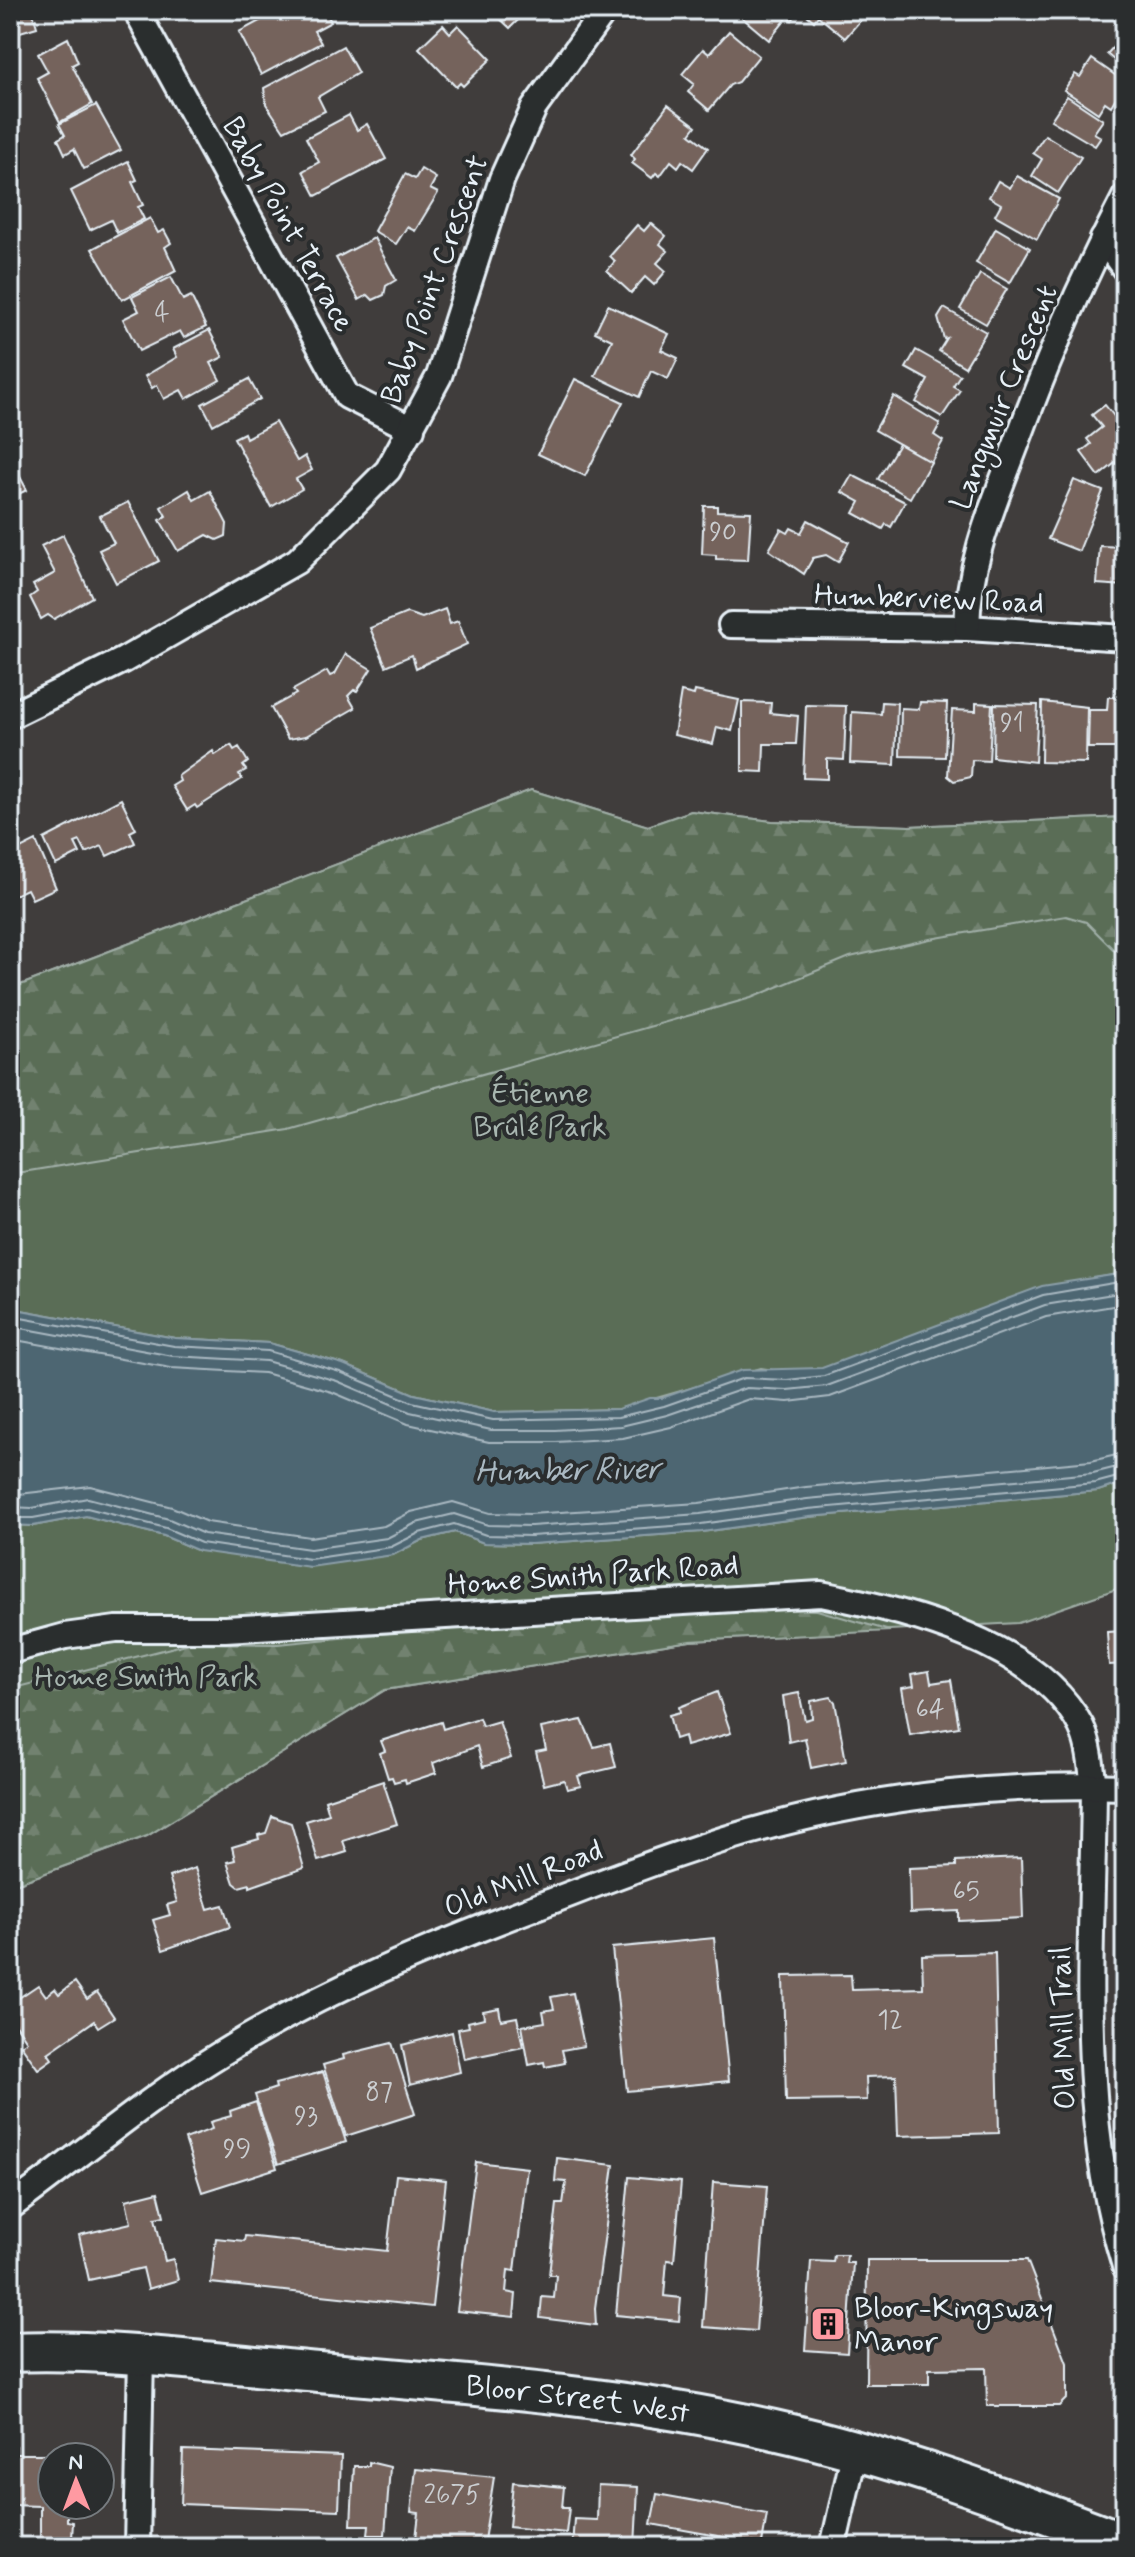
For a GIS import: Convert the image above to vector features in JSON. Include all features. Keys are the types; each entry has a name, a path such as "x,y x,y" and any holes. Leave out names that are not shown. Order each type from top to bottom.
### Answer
{"main road":[{"name":"Bloor Street West","path":"10,2352 141,2356 609,2401 773,2430 855,2450 956,2479 1124,2540"}],"street":[{"name":"Baby Point Crescent","path":"13,707 124,660 297,561 388,470 439,376 502,179 534,108 605,10"},
{"name":"Baby Point Terrace","path":"140,18 347,396 412,429"},
{"name":"Langmuir Crescent","path":"967,628 968,589 976,551 1028,413 1103,239 1125,197"},
{"path":"1103,239 1125,269"},
{"name":"Humberview Road","path":"731,625 967,628 1125,638"},
{"name":"Home Smith Park Road","path":"10,1651 65,1636 116,1629 225,1629 821,1594 888,1606 989,1645 1027,1669 1056,1691 1081,1726 1088,1745 1094,1786"},
{"name":"Old Mill Trail","path":"1094,1786 1090,2039 1107,2194 1125,2266"},
{"name":"Old Mill Road","path":"10,2207 221,2053 404,1959 498,1921 659,1861 774,1825 888,1802 1013,1788 1125,1787"},
{"path":"137,2547 141,2356"},
{"path":"833,2547 855,2450"}],"green space":[{"name":"Étienne Brûlé Park","path":"531,790 648,826 691,811 772,821 909,826 1125,817 1125,1273 1042,1287 822,1369 786,1372 761,1368 618,1409 494,1412 414,1394 343,1364 269,1343 175,1338 10,1308 10,989"},
{"path":"531,790 648,826 691,811 772,821 909,826 1125,817 1125,961 1086,922 1066,916 930,939 850,957 751,998 288,1129 10,1174 10,989"},
{"name":"Home Smith Park","path":"1125,1482 1125,1586 1018,1623 690,1641 385,1690 147,1836 10,1886 10,1525 33,1526 86,1516 164,1536 199,1551 393,1555 422,1540 455,1532 484,1543 531,1544 702,1532 809,1517 1098,1491"},
{"path":"733,1607 817,1610 890,1631 690,1641 385,1690 147,1836 10,1886 10,1689 190,1643 278,1644 502,1622"}],"water":[{"name":"Humber River","path":"1125,1273 1125,1482 1098,1491 809,1517 702,1532 531,1544 484,1543 455,1532 422,1540 393,1555 310,1567 199,1551 164,1536 86,1516 33,1526 10,1525 10,1308 175,1338 269,1343 343,1364 414,1394 494,1412 618,1409 650,1398 662,1398 742,1370 822,1368 1042,1286"}],"building":[{"path":"10,10 32,10 37,27 10,35"},
{"path":"280,10 284,16 295,10 325,10 331,22 314,31 321,43 261,75 239,32"},
{"path":"497,10 528,10 510,28 494,13"},
{"path":"733,10 800,10 792,20 788,17 769,40"},
{"path":"801,10 859,10 865,15 845,38 818,16 814,21"},
{"path":"443,25 450,33 458,25 491,59 463,86 460,83 456,87 419,48"},
{"path":"729,31 759,56 709,110 688,92 694,84 682,74 703,49 709,54"},
{"path":"1125,34 1125,70 1107,54"},
{"path":"68,38 78,62 72,65 92,104 60,122 37,78 48,72 38,54"},
{"path":"343,46 358,73 318,97 325,111 284,131 266,104 264,88"},
{"path":"1092,59 1125,82 1111,106 1105,102 1098,113 1064,90 1075,74 1080,77"},
{"path":"1067,96 1103,120 1094,133 1101,137 1095,146 1051,120"},
{"path":"96,105 121,150 84,169 74,149 65,154 58,139 65,135 59,124"},
{"path":"668,105 696,126 690,134 708,148 693,169 682,161 678,167 671,161 660,176 656,173 652,178 632,163 635,159 631,155"},
{"path":"349,115 357,130 367,124 386,159 316,196 303,171 319,162 306,138"},
{"path":"1045,135 1081,157 1058,193 1032,176 1042,159 1033,153"},
{"path":"128,161 137,180 132,182 143,205 138,207 144,219 117,233 111,220 90,230 71,191"},
{"path":"421,169 436,178 430,189 438,193 415,231 407,227 396,244 374,231 405,174 415,179"},
{"path":"1017,176 1059,199 1037,239 995,215 1001,204 989,197 998,181 1010,188"},
{"path":"150,218 158,233 164,230 171,243 165,247 176,271 122,300 92,249"},
{"path":"651,223 666,236 660,244 668,251 657,263 666,271 654,285 645,277 631,293 607,271 615,261 610,256 637,225 644,231"},
{"path":"996,228 1030,248 1010,283 976,263"},
{"path":"374,238 396,280 386,286 384,295 373,300 368,295 359,300 336,258"},
{"path":"980,274 1007,289 986,324 960,309"},
{"path":"171,277 183,300 191,296 206,327 184,338 180,331 139,351 123,319 139,311 132,297"},
{"path":"608,305 669,334 661,350 678,358 668,379 651,371 639,397 595,376 612,340 595,332"},
{"path":"944,308 986,332 965,367 939,351 947,338 944,339 938,318"},
{"path":"209,330 223,357 211,363 220,380 186,399 181,390 164,399 157,385 152,388 145,376 177,357 173,349"},
{"path":"916,350 960,375 953,386 960,390 942,417 916,402 928,380 906,368"},
{"path":"249,379 260,399 213,425 202,404"},
{"path":"575,379 623,402 585,476 538,454"},
{"path":"894,396 940,424 934,435 943,441 931,462 875,430"},
{"path":"1105,405 1125,430 1125,455 1099,476 1081,452 1091,444 1087,439 1102,427 1092,415"},
{"path":"275,422 297,461 305,456 312,470 296,479 302,489 271,507 234,438 244,433 246,438"},
{"path":"899,444 931,462 910,498 878,479"},
{"path":"10,458 27,490 10,498"},
{"path":"852,475 905,502 891,527 886,524 883,529 854,513 860,502 842,492"},
{"path":"1074,480 1103,491 1079,551 1048,539"},
{"path":"189,490 194,500 210,491 227,524 226,536 217,540 207,535 178,551 160,520 166,516 161,507"},
{"path":"128,502 159,561 116,583 99,550 114,543 100,516"},
{"path":"704,506 717,506 717,511 751,512 748,560 716,559 716,555 702,554"},
{"path":"808,520 849,542 838,562 826,555 813,558 804,574 769,550 781,529 788,533 791,528 801,533"},
{"path":"63,535 92,597 54,619 48,615 41,619 30,597 37,592 33,585 55,573 41,546"},
{"path":"1100,546 1125,547 1125,586 1097,584"},
{"path":"445,609 450,624 458,621 467,644 416,668 412,655 386,666 370,628 407,613 422,618"},
{"path":"346,654 371,669 357,691 348,696 355,708 306,736 288,739 271,708 296,694 293,690 327,671 330,676 335,674"},
{"path":"695,691 739,700 732,731 717,727 713,744 674,735 681,692 694,695"},
{"path":"1108,697 1125,697 1125,748 1088,748 1089,710 1107,710"},
{"path":"742,702 771,703 770,713 798,716 796,744 764,744 763,772 742,771"},
{"path":"882,702 897,703 895,765 850,763 852,712 881,714"},
{"path":"920,702 947,703 945,757 900,756 901,708 919,709"},
{"path":"1042,702 1087,707 1086,763 1041,762"},
{"path":"976,703 992,704 989,761 972,760 971,777 954,781 948,776 952,710 976,711"},
{"path":"994,704 1038,705 1035,762 993,757"},
{"path":"806,705 846,706 844,760 827,759 827,779 803,778"},
{"path":"231,745 234,750 239,747 248,762 243,766 246,770 239,774 242,779 197,808 195,805 187,810 172,786 180,781 178,776 213,751 215,755"},
{"path":"121,799 136,829 130,832 135,843 107,856 102,846 86,853 80,841 75,843 80,853 56,865 44,839"},
{"path":"36,841 56,888 32,899 27,889 10,897 10,854"},
{"path":"1125,1631 1125,1664 1109,1665 1107,1632"},
{"path":"929,1671 931,1683 951,1680 959,1727 910,1735 902,1688 914,1686 912,1674"},
{"path":"717,1692 731,1733 686,1746 684,1736 675,1739 669,1715 680,1712 679,1707"},
{"path":"799,1693 805,1720 812,1718 811,1701 831,1697 835,1702 846,1761 811,1768 805,1738 789,1742 783,1696"},
{"path":"479,1718 482,1726 499,1721 511,1758 483,1767 477,1746 433,1763 436,1773 406,1783 405,1779 394,1782 392,1777 388,1778 380,1753 385,1751 381,1741 441,1722 443,1729"},
{"path":"582,1720 594,1747 610,1743 616,1767 578,1776 581,1786 567,1789 564,1780 544,1785 536,1752 546,1750 541,1728"},
{"path":"383,1781 397,1824 343,1841 347,1852 318,1861 306,1821 329,1814 325,1800"},
{"path":"272,1816 291,1823 304,1868 250,1887 250,1884 239,1887 234,1883 227,1862 235,1860 232,1847 259,1839 258,1835 266,1833"},
{"path":"1021,1858 1023,1918 959,1921 959,1911 910,1913 909,1868 956,1866 956,1861"},
{"path":"195,1868 208,1909 223,1905 230,1927 163,1950 153,1920 170,1915 167,1905 177,1902 169,1877"},
{"path":"714,1938 729,2081 627,2091 612,1948"},
{"path":"995,1953 999,2133 898,2136 896,2076 866,2077 867,2100 786,2101 783,1976 851,1975 852,1990 923,1988 922,1955"},
{"path":"75,1982 87,1999 97,1992 114,2017 98,2027 94,2021 48,2053 52,2059 38,2069 21,2045 27,2041 11,2017 14,2015 10,2004 38,1985 46,1996 55,1989 59,1994"},
{"path":"573,1993 584,2046 562,2050 565,2063 545,2067 544,2062 529,2065 522,2026 545,2022 543,2011 554,2009 551,1997"},
{"path":"499,2008 501,2020 517,2017 523,2047 464,2059 458,2029 469,2027 468,2022 484,2018 483,2011"},
{"path":"452,2032 460,2072 410,2085 402,2045"},
{"path":"392,2043 415,2114 346,2136 323,2065 344,2059 343,2055"},
{"path":"323,2072 346,2142 278,2164 255,2095 276,2088 275,2084"},
{"path":"256,2102 277,2168 202,2192 185,2139 212,2129 210,2122 231,2116 230,2111"},
{"path":"557,2158 614,2165 595,2308 596,2325 540,2318 542,2297 554,2298 556,2275 549,2275 557,2204 563,2204 566,2182 555,2181"},
{"path":"476,2162 527,2168 515,2271 508,2270 506,2292 516,2294 514,2317 457,2311"},
{"path":"396,2175 446,2180 432,2307 211,2283 216,2238 244,2241 245,2236 387,2251"},
{"path":"629,2177 681,2182 674,2261 667,2260 664,2296 681,2298 679,2321 616,2315"},
{"path":"713,2182 767,2186 756,2331 703,2327"},
{"path":"158,2192 164,2216 155,2218 165,2261 173,2259 178,2280 148,2289 143,2268 89,2280 79,2235 131,2223 126,2200"},
{"name":"Bloor-Kingsway Manor","path":"834,2255 847,2255 846,2263 853,2263 847,2353 805,2350 811,2261 833,2262"},
{"path":"867,2260 1027,2260 1067,2363 1067,2398 1059,2406 987,2406 986,2368 929,2369 929,2384 866,2384"},
{"path":"10,2446 16,2446 16,2454 36,2454 36,2506 10,2505"},
{"path":"183,2450 341,2456 339,2510 181,2504"},
{"path":"369,2462 390,2467 385,2535 368,2535 369,2525 351,2525 354,2466 369,2466"},
{"path":"416,2469 494,2477 483,2547 415,2547 419,2513 411,2512"},
{"path":"513,2482 564,2487 562,2508 569,2508 566,2533 509,2527"},
{"path":"598,2485 638,2487 635,2547 572,2547 574,2519 597,2520"},
{"path":"657,2494 767,2514 762,2544 651,2524"},
{"path":"40,2521 73,2522 72,2538 67,2538 67,2547 40,2547"},
{"path":"713,2539 754,2547 712,2547"}],"place":[{"name":"Bloor-Kingsway Manor","path":"828,2324"}]}
